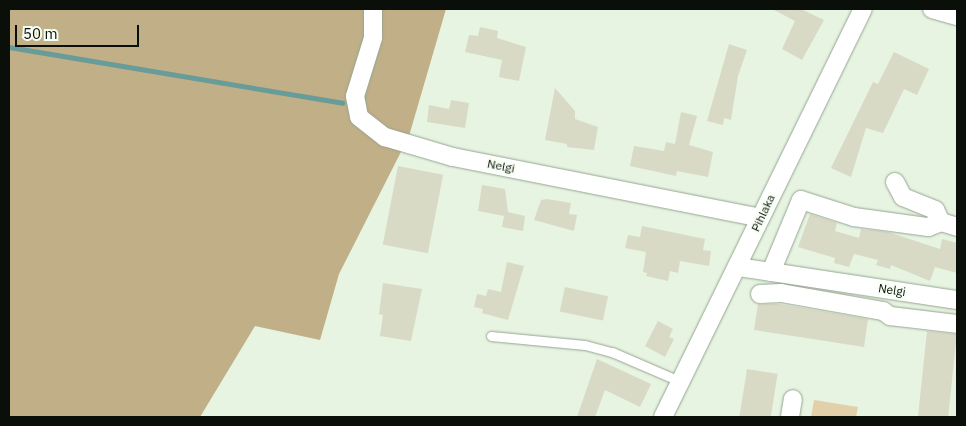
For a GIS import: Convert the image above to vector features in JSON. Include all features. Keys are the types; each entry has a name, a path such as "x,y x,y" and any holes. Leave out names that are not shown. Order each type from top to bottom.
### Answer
{"street":[{"name":"Nelgi","path":"373,9 373,38 355,96 359,117 385,137 453,157 760,218"},
{"name":"Pihlaka","path":"663,417 863,9"},
{"path":"932,9 957,16"},
{"path":"895,182 902,197 935,210 949,225"},
{"path":"771,272 801,200 854,217 928,227 949,225"},
{"name":"Nelgi","path":"738,267 957,300"},
{"path":"760,294 782,293 883,311 890,316 957,324"},
{"path":"790,417 793,399"}],"lane":[{"path":"491,336 585,345 612,352 679,382"}],"shaded area":[{"path":"9,9 446,9 409,136 339,274 320,340 255,326 200,417 9,417"},
{"path":"814,400 858,407 856,417 811,417"}],"building":[{"path":"772,9 801,9 824,20 802,60 782,49 795,21"},
{"path":"480,27 498,31 497,38 526,47 519,81 499,77 502,60 465,52 469,35 478,36"},
{"path":"729,44 747,50 738,76 731,120 724,118 723,125 707,121"},
{"path":"894,52 929,69 917,95 904,89 883,133 866,128 851,177 831,168 873,82 878,84"},
{"path":"555,88 575,111 575,119 598,127 594,150 567,147 567,144 545,140"},
{"path":"451,100 469,103 465,128 427,122 429,105 449,109"},
{"path":"681,112 697,116 689,145 713,152 708,177 677,171 676,176 630,166 634,146 664,151 666,142 675,144"},
{"path":"398,166 443,175 428,253 383,245"},
{"path":"482,185 505,189 508,212 525,216 523,231 502,227 504,216 478,211"},
{"path":"547,199 571,203 569,214 577,215 574,231 534,220 541,200"},
{"path":"810,214 837,223 835,231 859,238 861,229 888,232 940,249 942,239 957,243 957,273 935,267 930,281 891,265 890,269 876,265 878,260 854,254 849,267 834,263 835,258 798,247"},
{"path":"642,226 705,239 703,250 711,251 709,266 680,261 678,273 670,271 668,281 646,276 647,273 643,272 646,252 625,248 628,235 640,237"},
{"path":"507,262 524,266 508,320 482,313 483,309 474,307 477,294 486,296 488,289 501,292"},
{"path":"383,283 422,289 411,341 380,336 383,315 379,314"},
{"path":"565,287 608,296 603,321 560,311"},
{"path":"758,304 780,304 868,319 864,347 754,330"},
{"path":"658,321 673,329 669,337 674,339 665,357 645,346"},
{"path":"927,331 957,334 948,417 918,417"},
{"path":"597,359 651,384 640,407 605,390 595,417 577,417"},
{"path":"747,369 778,374 771,417 739,417"}],"waterway":[{"path":"9,47 342,103"}]}
